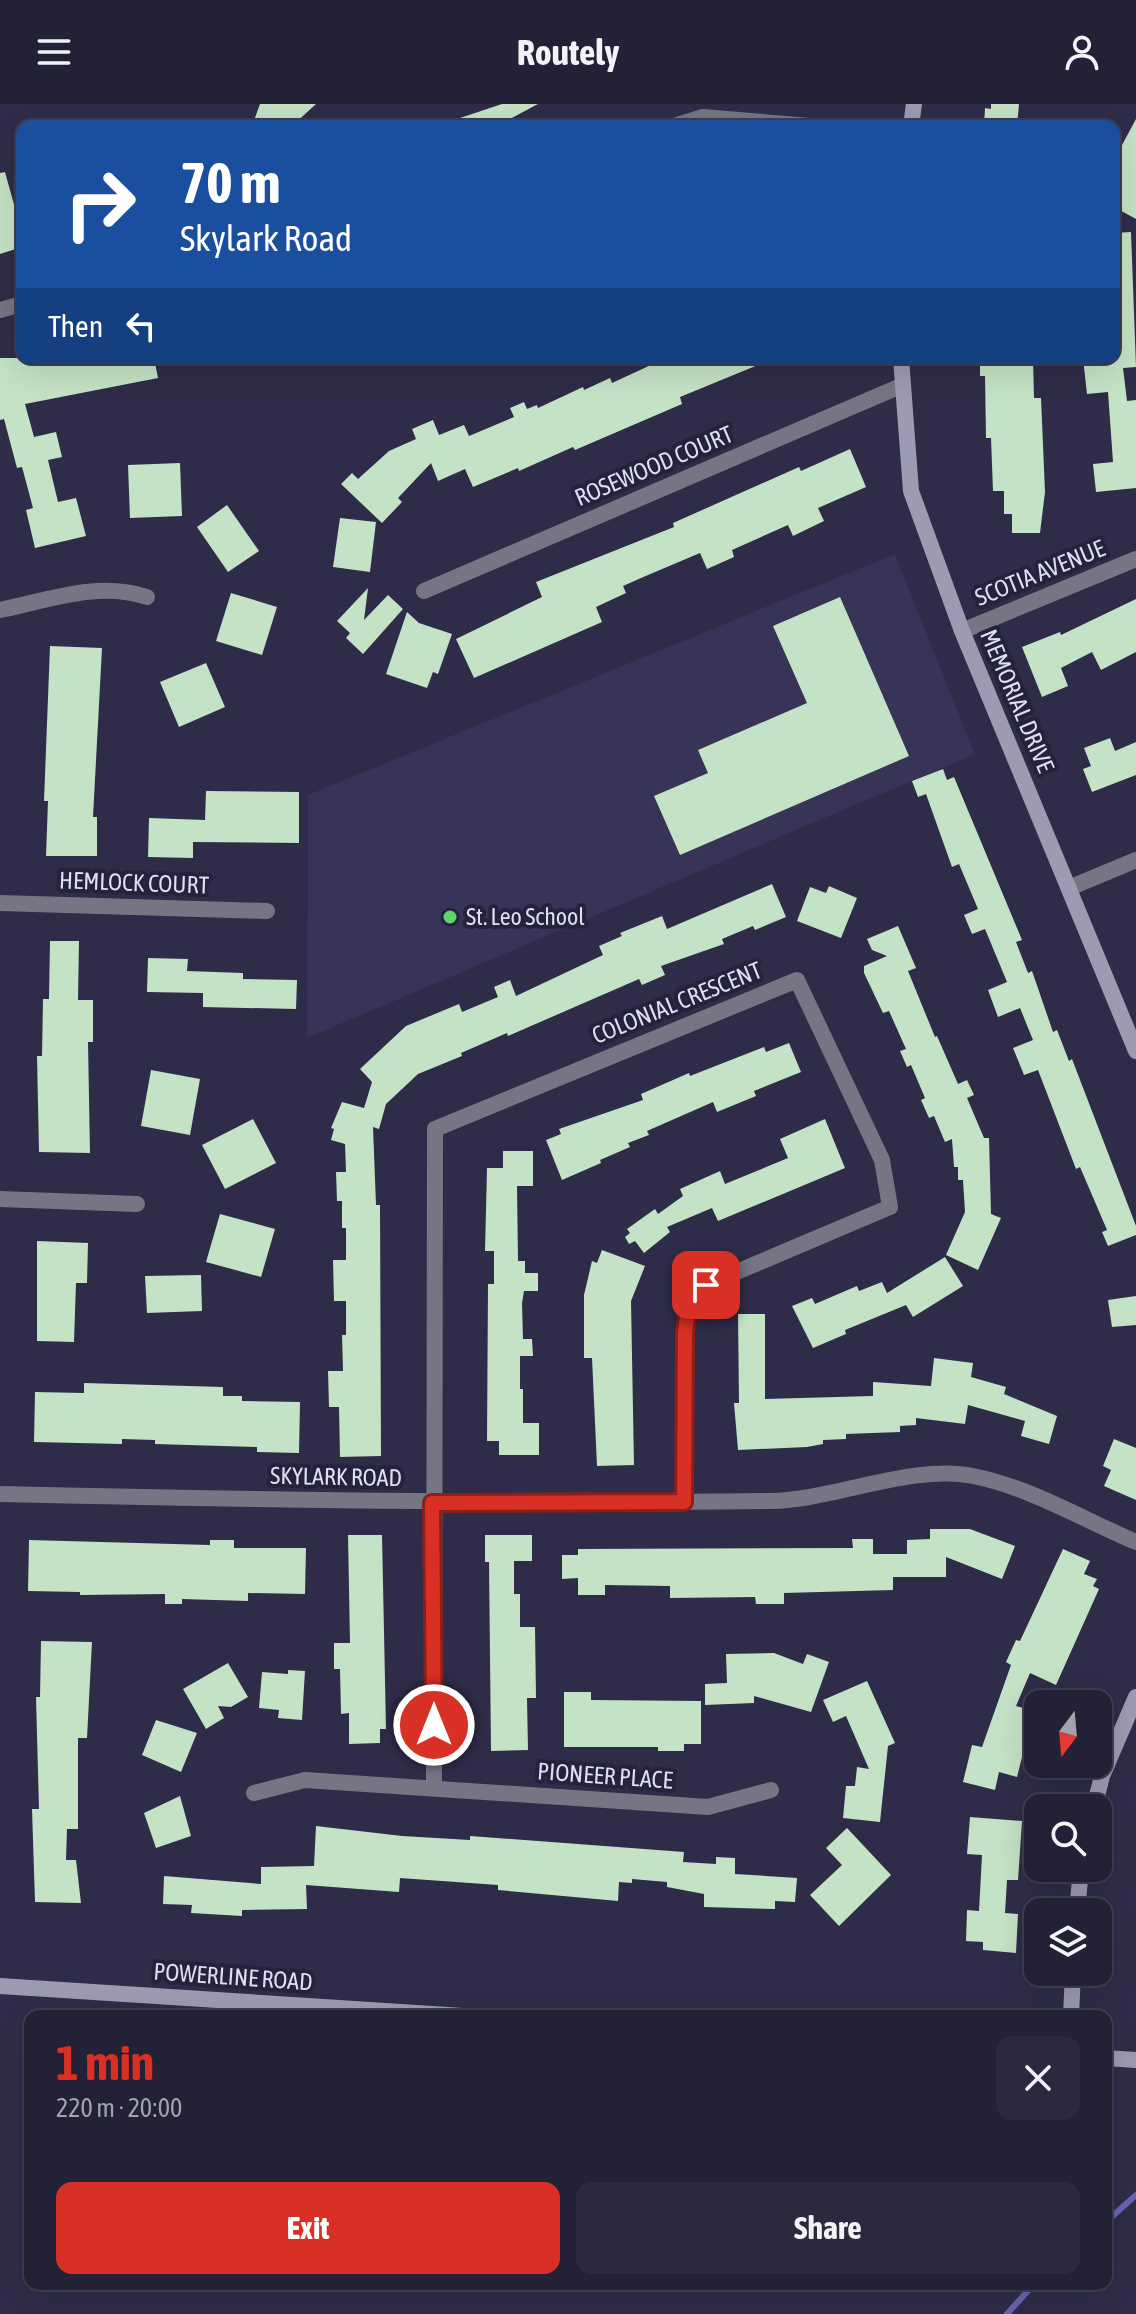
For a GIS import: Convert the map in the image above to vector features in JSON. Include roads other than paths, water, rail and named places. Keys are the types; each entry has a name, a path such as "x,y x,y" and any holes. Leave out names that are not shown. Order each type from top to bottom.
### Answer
{"main road":[{"name":"MEMORIAL DRIVE","path":"901,364 911,491 962,631 1136,1051"},
{"path":"1098,1794 1102,1776 1136,1697"},
{"name":"POWERLINE ROAD","path":"0,1986 370,2010"},
{"path":"1071,2010 1072,1986"},
{"path":"1112,2058 1136,2060"}],"street":[{"path":"701,111 766,120"},
{"name":"ROSEWOOD COURT","path":"424,591 903,385"},
{"name":"SCOTIA AVENUE","path":"962,631 1136,559"},
{"path":"0,610 101,589 125,590 147,597"},
{"path":"1069,888 1136,860"},
{"name":"HEMLOCK COURT","path":"0,903 267,911"},
{"name":"COLONIAL CRESCENT","path":"432,1503 435,1129 797,980 882,1160 890,1207 706,1285 694,1296 687,1312 685,1333 684,1502"},
{"path":"0,1199 137,1204"},
{"name":"SKYLARK ROAD","path":"0,1494 432,1503 787,1501 937,1474 972,1476 1004,1485 1136,1542"},
{"path":"432,1503 434,1788"},
{"name":"PIONEER PLACE","path":"254,1793 305,1780 708,1807 771,1790"}],"waterway":[{"path":"1112,2217 1136,2195"},
{"path":"1007,2314 1029,2290"}],"place":[{"name":"St. Leo School","path":"450,917"}]}
